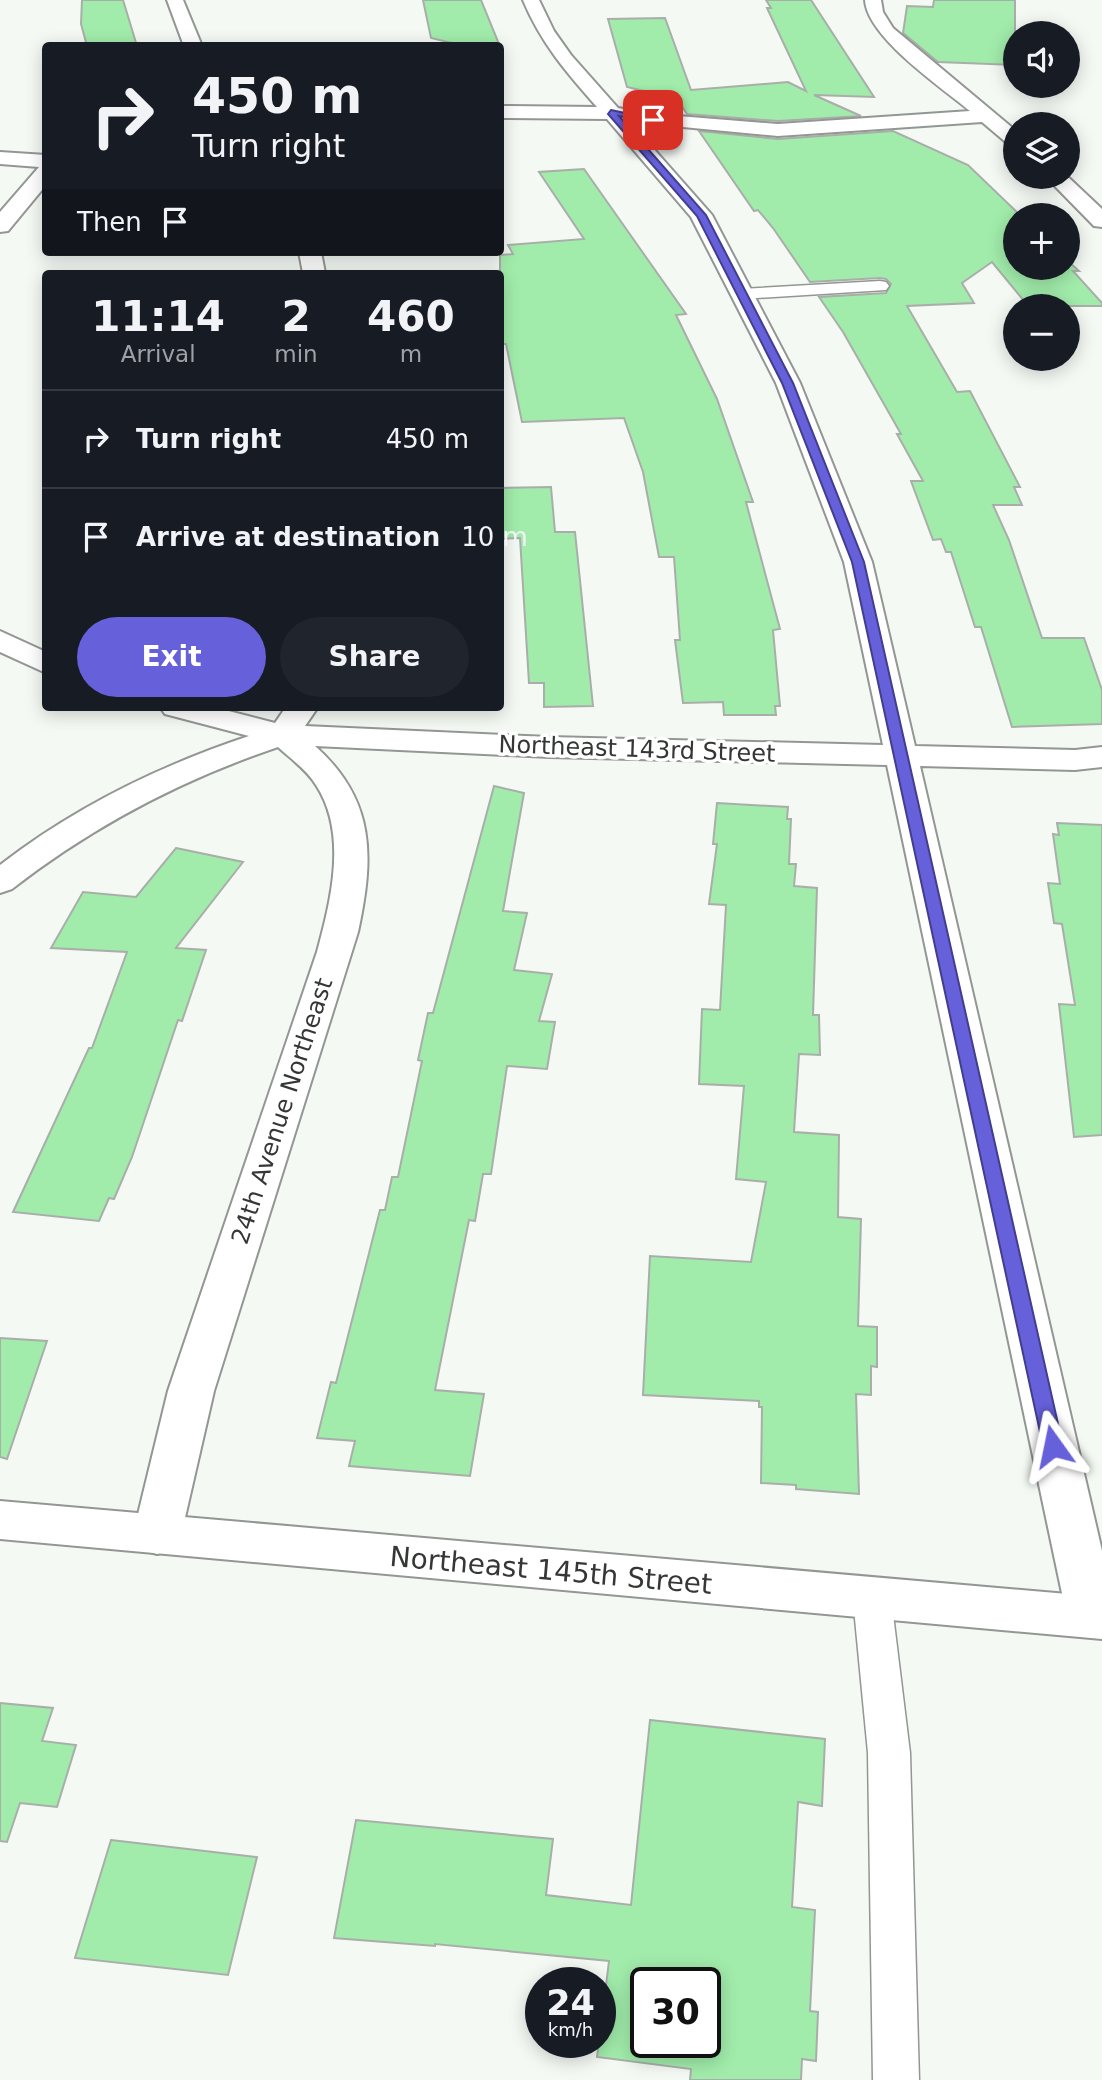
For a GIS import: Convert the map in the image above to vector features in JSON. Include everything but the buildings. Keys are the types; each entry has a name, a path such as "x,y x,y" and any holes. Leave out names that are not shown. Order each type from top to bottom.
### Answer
{"street":[{"path":"175,0 191,42"},
{"path":"531,0 545,32 565,59 701,215 788,383 858,562 1097,1618"},
{"path":"873,0 873,12 887,32 1003,129"},
{"path":"504,112 611,113 653,120 778,130 989,116"},
{"path":"0,158 42,161"},
{"path":"0,226 42,176"},
{"path":"1069,189 1102,221"},
{"path":"0,640 42,662"},
{"name":"Northeast 143rd Street","path":"209,711 293,721 901,757 1075,760 1102,758"},
{"path":"0,882 48,845 124,798 226,754 293,721"},
{"name":"24th Avenue Northeast","path":"157,1535 191,1391 330,966 346,904 350,855 342,803 293,721"},
{"name":"Northeast 145th Street","path":"0,1520 1097,1618"}],"lane":[{"path":"741,293 880,286"},
{"path":"872,1598 890,1753 896,2080"}],"route":[{"path":"653,120 611,113 701,215 788,383 858,562 1053,1446"}]}
